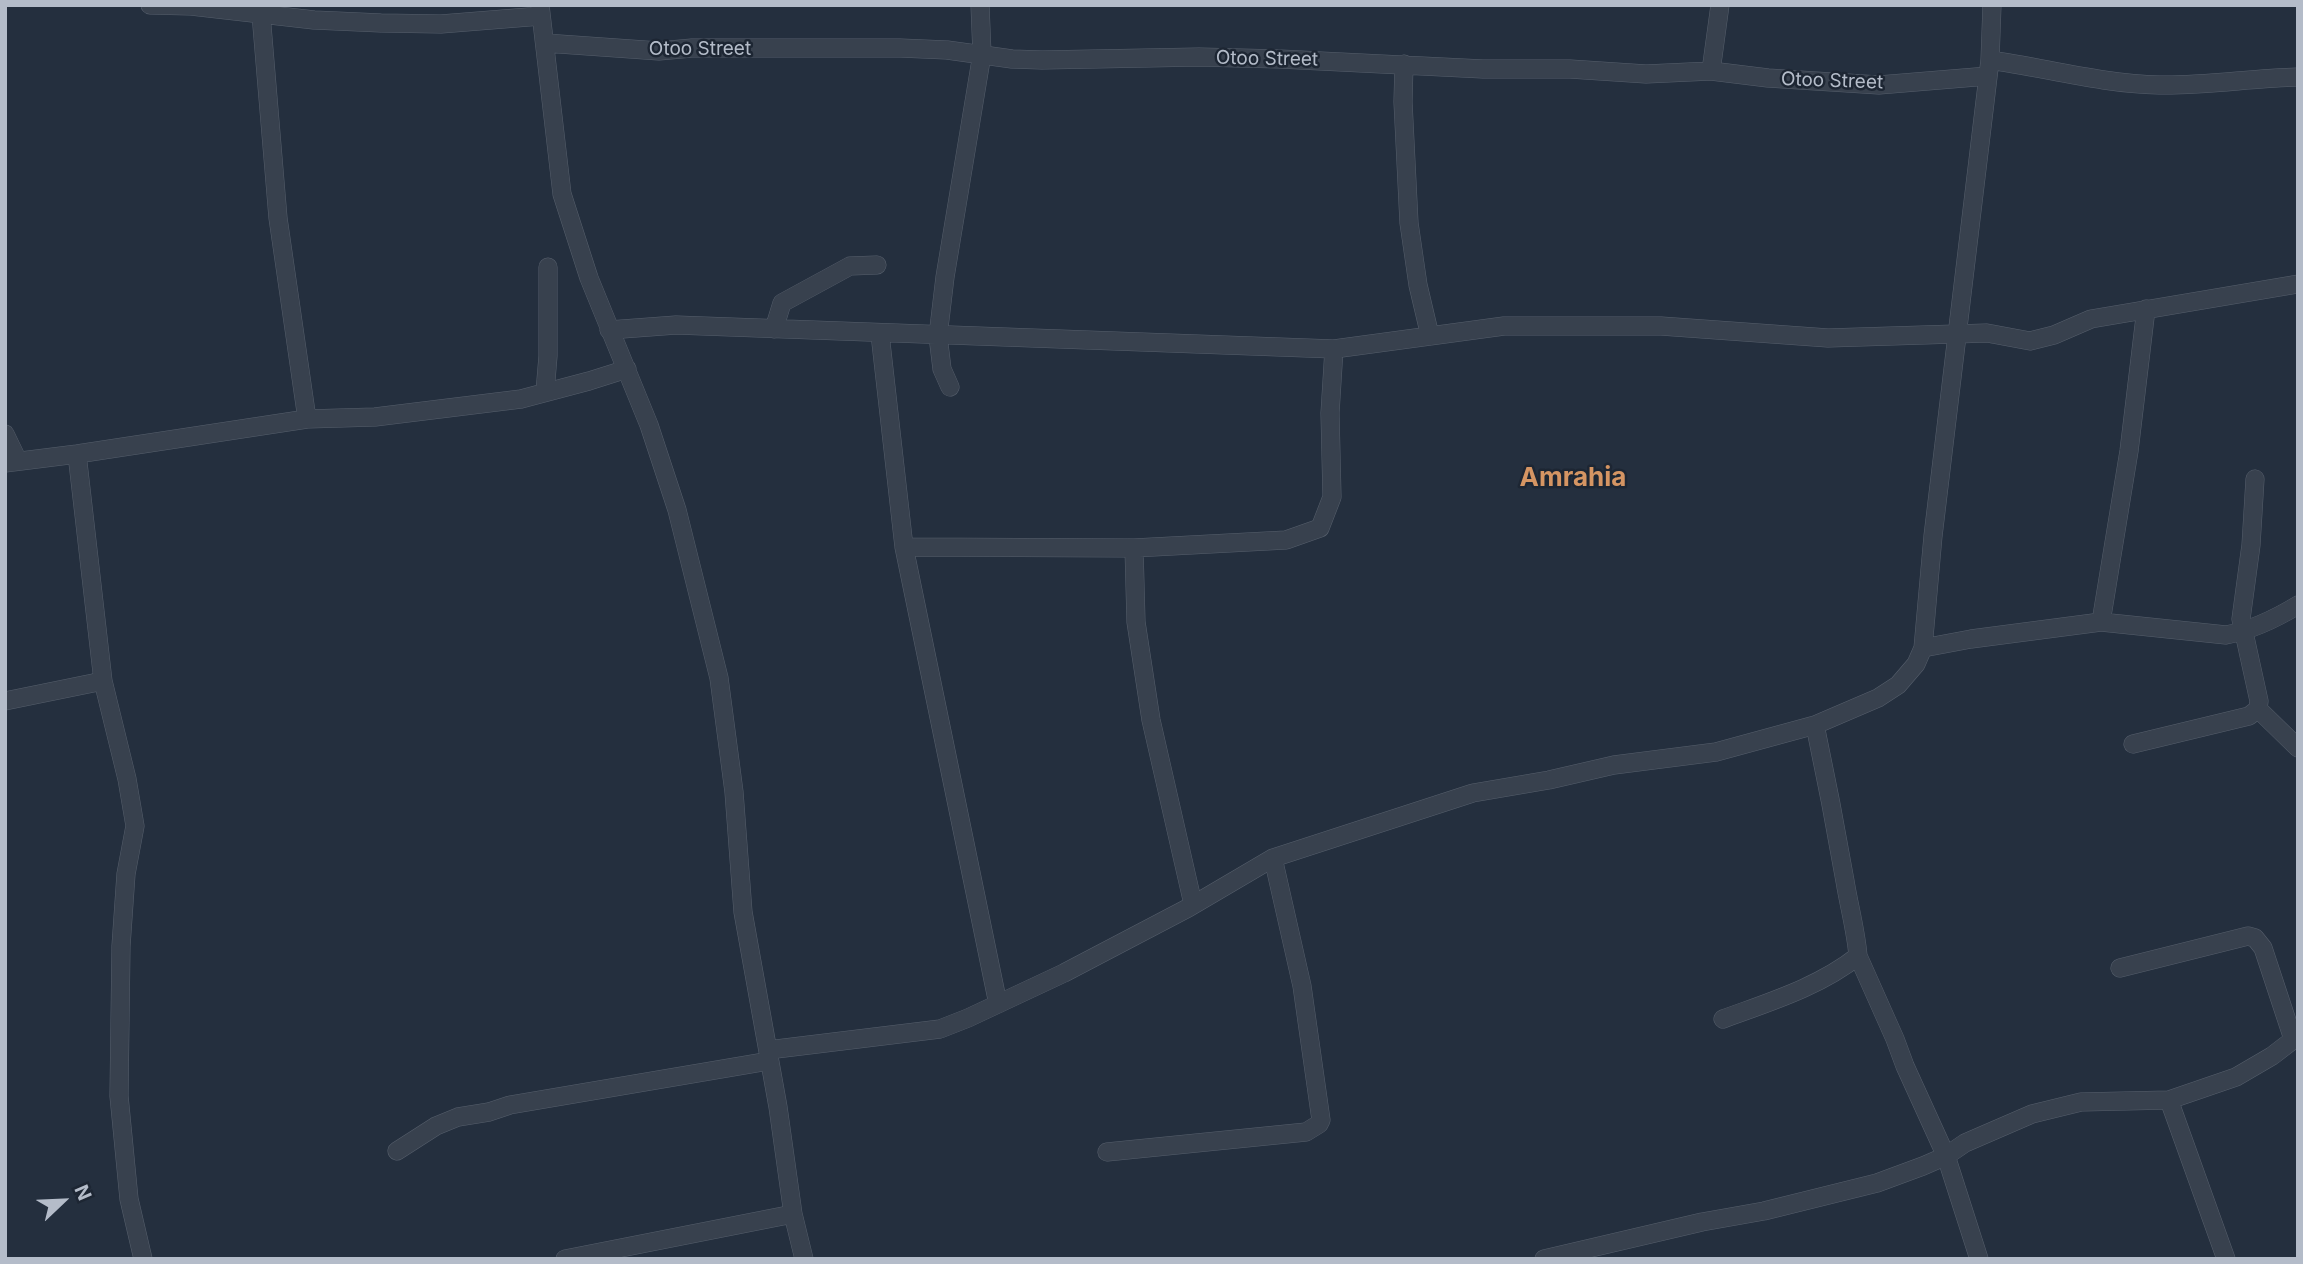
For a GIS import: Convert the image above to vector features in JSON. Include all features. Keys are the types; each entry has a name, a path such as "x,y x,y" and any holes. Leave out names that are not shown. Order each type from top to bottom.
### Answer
{"street":[{"path":"150,5 191,6 314,20 441,24 541,10 562,194 589,278 649,425 677,510 719,678 734,792 743,912 793,1213 804,1259"},
{"path":"950,387 942,369 938,335 944,277 982,54 980,5"},
{"path":"1711,71 1720,5"},
{"path":"397,1151 436,1126 458,1117 510,1105 769,1056 940,1029 1075,967 1273,858 1473,793 1614,765 1716,752 1815,725 1878,698 1898,685 1916,664 1923,648 1933,536 1989,68 1992,5"},
{"path":"261,14 278,218 307,419"},
{"name":"Otoo Street","path":"545,43 659,51 692,48 900,48 1042,60 1199,57 1483,69 1570,69 1646,74 1711,71 1768,78 1879,85 1989,68 2048,68 2109,81 2160,85 2298,77"},
{"path":"1404,64 1403,102 1409,223 1418,285 1430,337"},
{"path":"774,329 782,303 850,266 877,265"},
{"path":"545,392 548,356 548,267"},
{"path":"609,330 676,325 1334,349 1504,326 1661,326 1828,338 1987,333 2030,341 2054,335 2091,318 2298,284"},
{"path":"2101,622 2129,452 2146,309"},
{"path":"880,334 904,547 998,1004"},
{"path":"904,547 1134,548 1286,540 1320,528 1332,497 1330,413 1334,349"},
{"path":"5,434 11,462 307,419 375,417 521,399 627,369"},
{"path":"78,454 103,681 127,779 135,826 126,874 121,946 119,1096 129,1199 143,1259"},
{"path":"2133,744 2249,716 2258,709 2259,701 2241,619 2251,545 2255,479"},
{"path":"1134,548 1136,622 1152,720 1193,904"},
{"path":"1923,648 1983,637 2101,622 2226,635 2243,632 2273,620 2298,605"},
{"path":"5,701 103,681"},
{"path":"2258,709 2298,748"},
{"path":"1815,725 1856,930 1858,956 1946,1156 1979,1259"},
{"path":"1107,1152 1306,1132 1319,1124 1321,1119 1303,986 1273,858"},
{"path":"1544,1259 1764,1211 1877,1183 1946,1156 1965,1143 2032,1114 2081,1102 2169,1100 2236,1077 2272,1056 2295,1038 2268,961 2260,942 2255,938 2248,936 2120,968"},
{"path":"1723,1019 1815,983 1843,968 1858,956"},
{"path":"2169,1100 2226,1259"},
{"path":"565,1259 793,1213"}],"district":[{"name":"Amrahia","path":"1573,478"}]}
